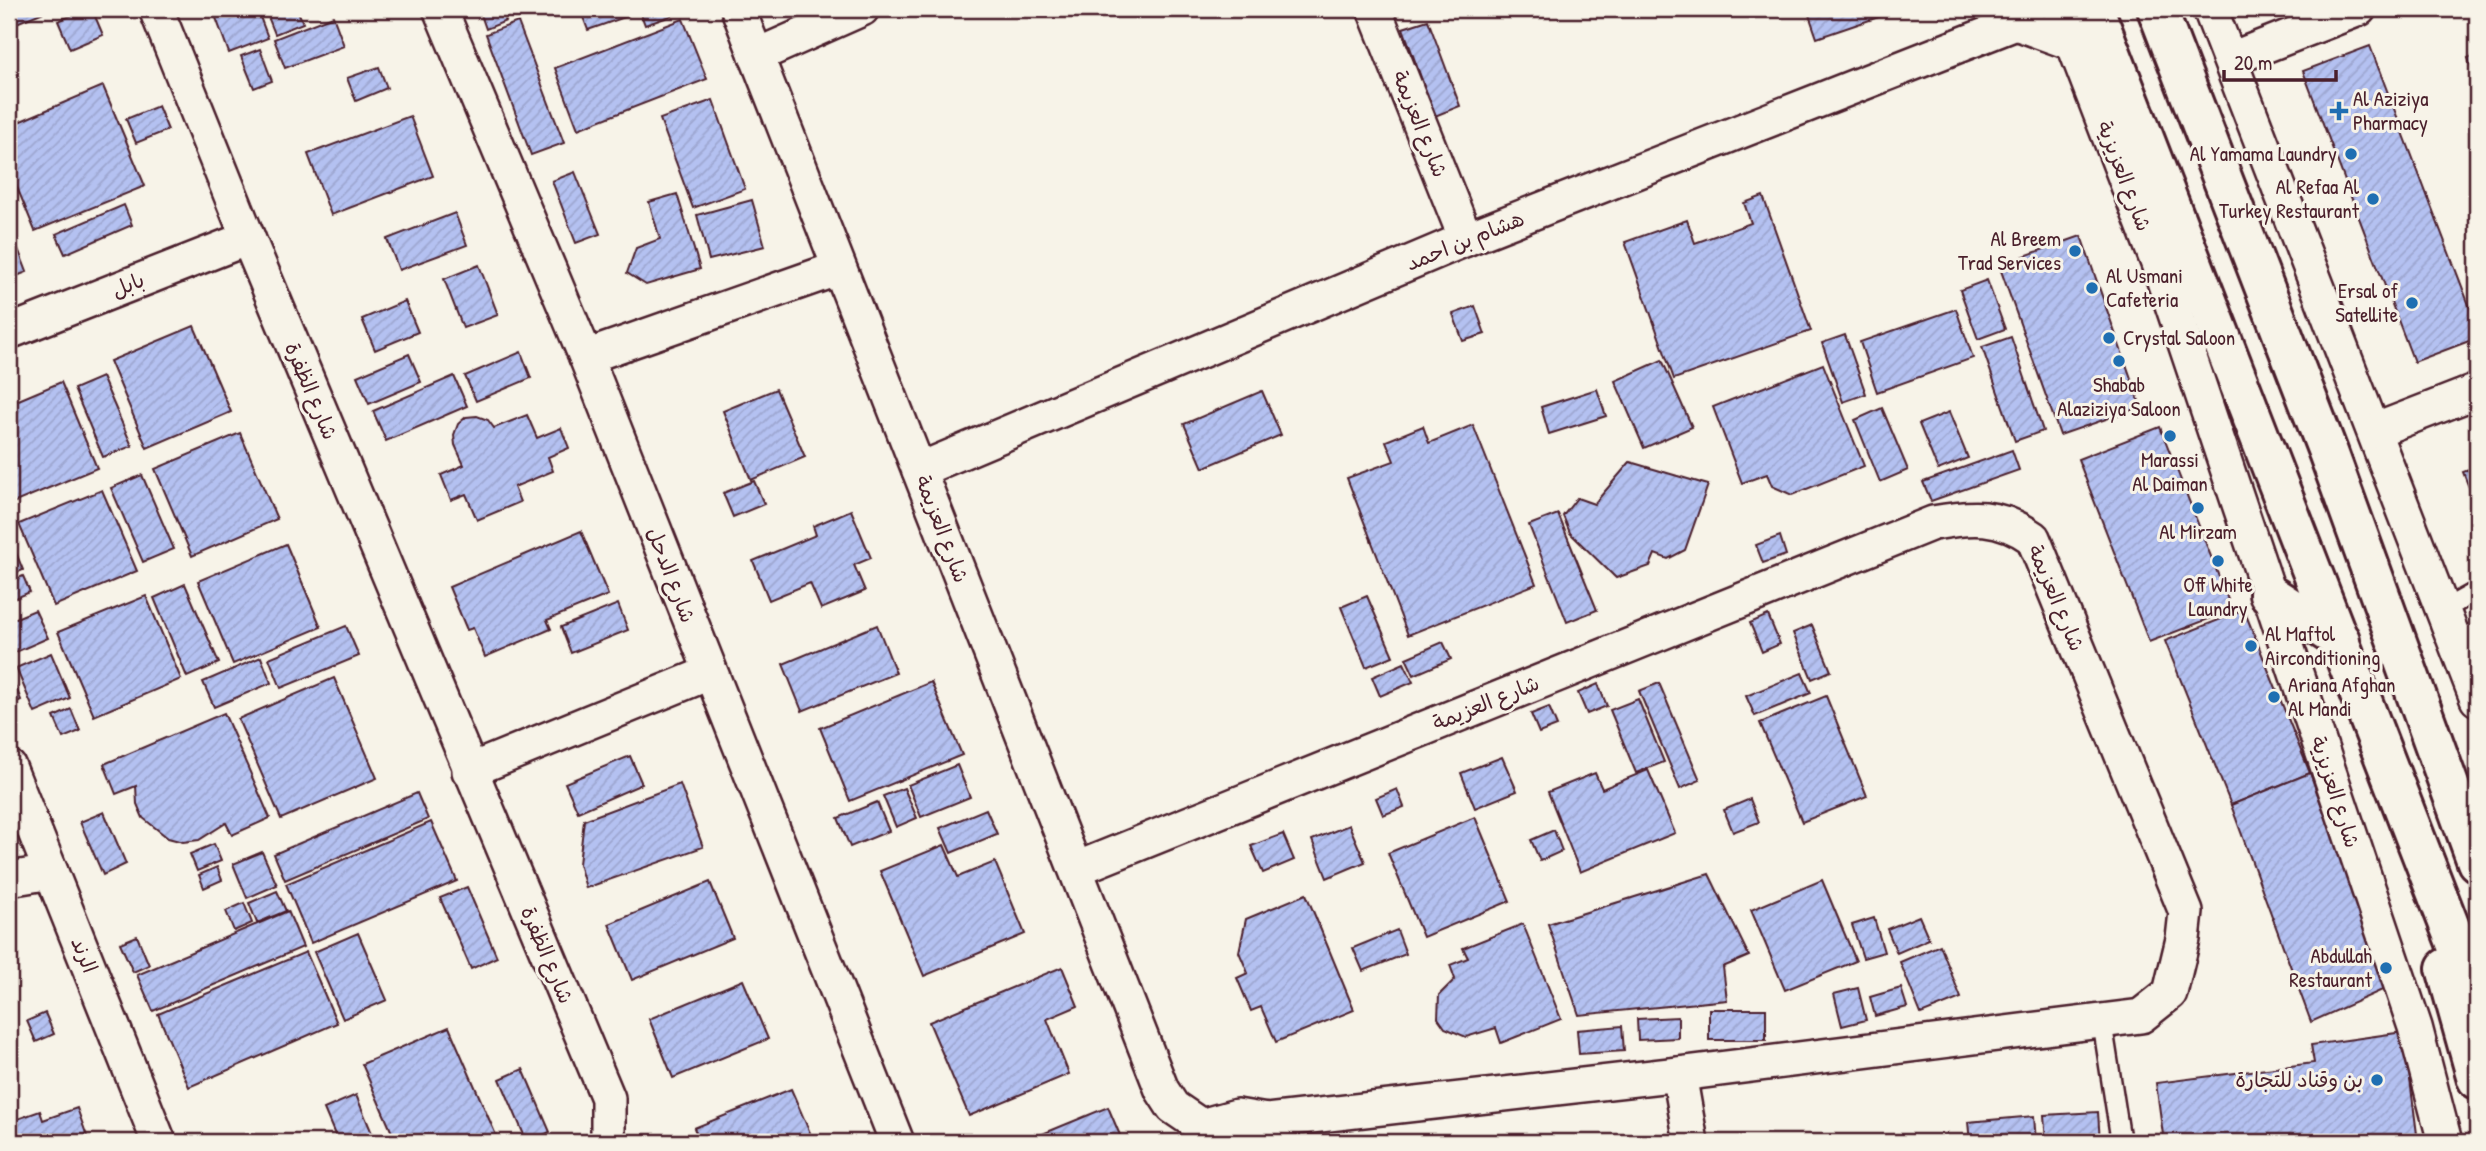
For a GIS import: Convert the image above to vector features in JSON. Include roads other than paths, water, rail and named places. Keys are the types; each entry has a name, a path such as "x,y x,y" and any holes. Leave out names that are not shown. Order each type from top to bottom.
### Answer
{"main road":[{"name":"شارع العزيزية","path":"2094,9 2477,997"},
{"path":"2157,9 2328,452 2477,862"},
{"path":"2269,594 2340,639"},
{"path":"2423,853 2432,916 2477,1079"}],"street":[{"name":"شارع الظفرة","path":"156,9 248,238 608,1098 608,1142"},
{"name":"شارع الدحل","path":"440,9 586,357 897,1142"},
{"name":"شارع العزيمة","path":"738,9 1162,1090 1173,1107 1201,1126 1237,1116 1266,1121 1679,1074 2141,1016 2170,993 2183,939 2186,912 2032,538 2012,523 1992,519 1955,519 1933,523 1076,869"},
{"path":"756,56 862,9"},
{"name":"شارع العزيمة","path":"1374,9 1466,239"},
{"name":"شارع العزيزية","path":"2060,9 2159,266 2415,1027 2445,1142"},
{"path":"2210,9 2374,431 2458,627 2477,699"},
{"path":"2231,59 2359,9"},
{"name":"هشام بن احمد","path":"919,470 1466,239 2019,16 2074,44"},
{"name":"بابل","path":"9,332 248,238"},
{"path":"586,357 839,268"},
{"path":"2374,431 2477,391"},
{"path":"470,771 709,673"},
{"name":"الرند","path":"9,767 159,1142"},
{"path":"9,879 51,872"},
{"path":"1679,1074 1691,1142"}],"lane":[{"path":"2458,627 2477,591"},
{"path":"2102,1021 2121,1142"}],"place":[{"name":"Al Aziziya Pharmacy","path":"2339,111"},
{"name":"Al Yamama Laundry","path":"2351,154"},
{"name":"Al Refaa Al Turkey Restaurant","path":"2373,199"},
{"name":"Al Breem Trad Services","path":"2075,251"},
{"name":"Al Usmani Cafeteria","path":"2092,288"},
{"name":"Ersal of Satellite","path":"2412,303"},
{"name":"Crystal Saloon","path":"2109,338"},
{"name":"Shabab Alaziziya Saloon","path":"2119,361"},
{"name":"Marassi Al Daiman","path":"2170,436"},
{"name":"Al Mirzam","path":"2198,508"},
{"name":"Off White Laundry","path":"2218,561"},
{"name":"Al Maftol Airconditioning","path":"2251,646"},
{"name":"Ariana Afghan Al Mandi","path":"2274,697"},
{"name":"Abdullah Restaurant","path":"2386,968"},
{"name":"بن وقناد للتجارة","path":"2377,1080"}]}
